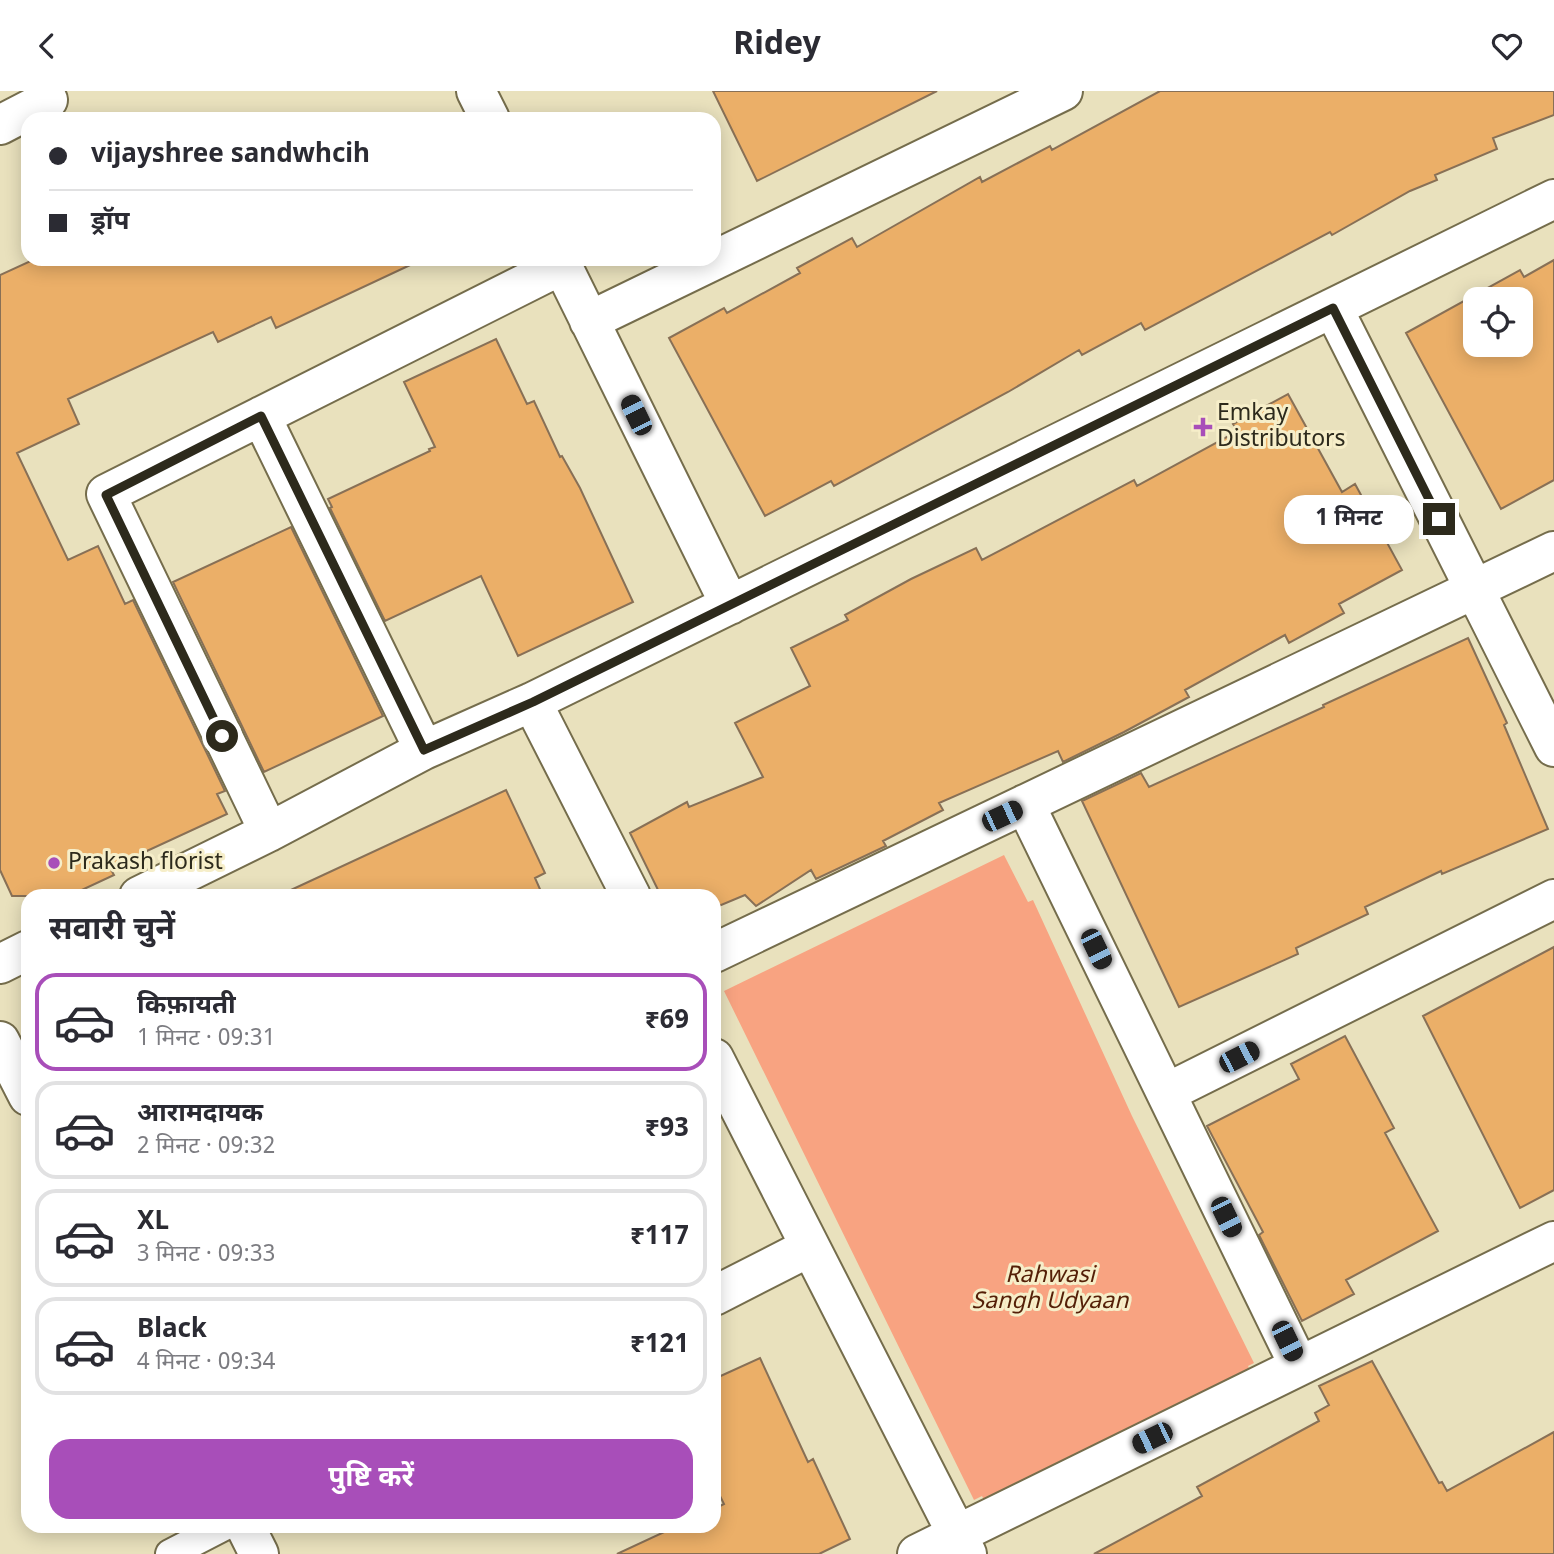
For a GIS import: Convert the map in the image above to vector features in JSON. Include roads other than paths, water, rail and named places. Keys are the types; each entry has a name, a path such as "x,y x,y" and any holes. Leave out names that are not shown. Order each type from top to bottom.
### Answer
{"street":[{"path":"476,91 486,112"},
{"path":"721,256 1063,91"},
{"path":"24,112 48,100"},
{"path":"0,124 21,114"},
{"path":"153,889 269,832 424,750 533,702 1554,199"},
{"path":"269,832 106,495 553,266"},
{"path":"563,266 730,605"},
{"path":"589,320 701,266"},
{"path":"1333,308 1554,747"},
{"path":"261,416 424,750"},
{"path":"721,950 1554,551"},
{"path":"533,702 628,889"},
{"path":"1026,804 1299,1366"},
{"path":"1166,1093 1554,899"},
{"path":"0,964 21,954"},
{"path":"0,1041 21,1082"},
{"path":"721,1072 962,1544"},
{"path":"917,1554 962,1544 1299,1366 1554,1241"},
{"path":"721,1292 810,1247"}],"lane":[{"path":"170,1554 247,1533"}],"place":[{"name":"Emkay Distributors","path":"1203,427"},
{"name":"Prakash florist","path":"54,863"}],"park label":[{"name":"Rahwasi Sangh Udyaan","path":"1050,1289"}]}
